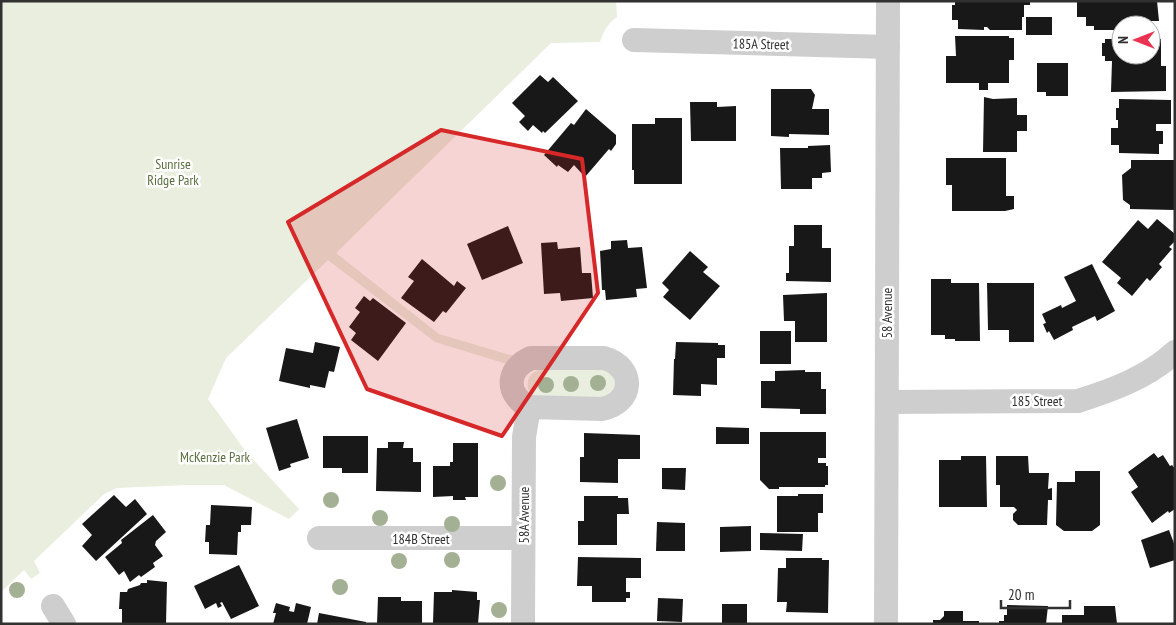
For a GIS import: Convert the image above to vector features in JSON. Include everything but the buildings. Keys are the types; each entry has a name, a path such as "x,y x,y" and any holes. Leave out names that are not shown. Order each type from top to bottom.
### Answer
{"street":[{"name":"58 Avenue","path":"886,624 888,1"},
{"name":"185A Street","path":"634,40 888,47"},
{"name":"185 Street","path":"887,402 1078,400 1105,393 1141,377 1175,352"},
{"name":"58A Avenue","path":"523,624 524,437 529,407"},
{"name":"184B Street","path":"319,538 524,538"}],"highlighted area":[{"path":"441,130 582,159 598,293 502,436 367,389 288,222"}],"green space":[{"name":"Sunrise Ridge Park","path":"1,1 616,1 617,17 606,28 600,42 551,43 336,253 439,334 517,357 510,365 435,342 328,260 226,358 208,399 246,452 299,509 289,519 224,485 117,488 104,494 34,561 40,573 31,579 24,570 1,592"},
{"path":"539,370 604,370 613,377 616,388 606,398 532,396 528,388 529,377"}],"park label":[{"name":"McKenzie Park","path":"215,457"}]}
